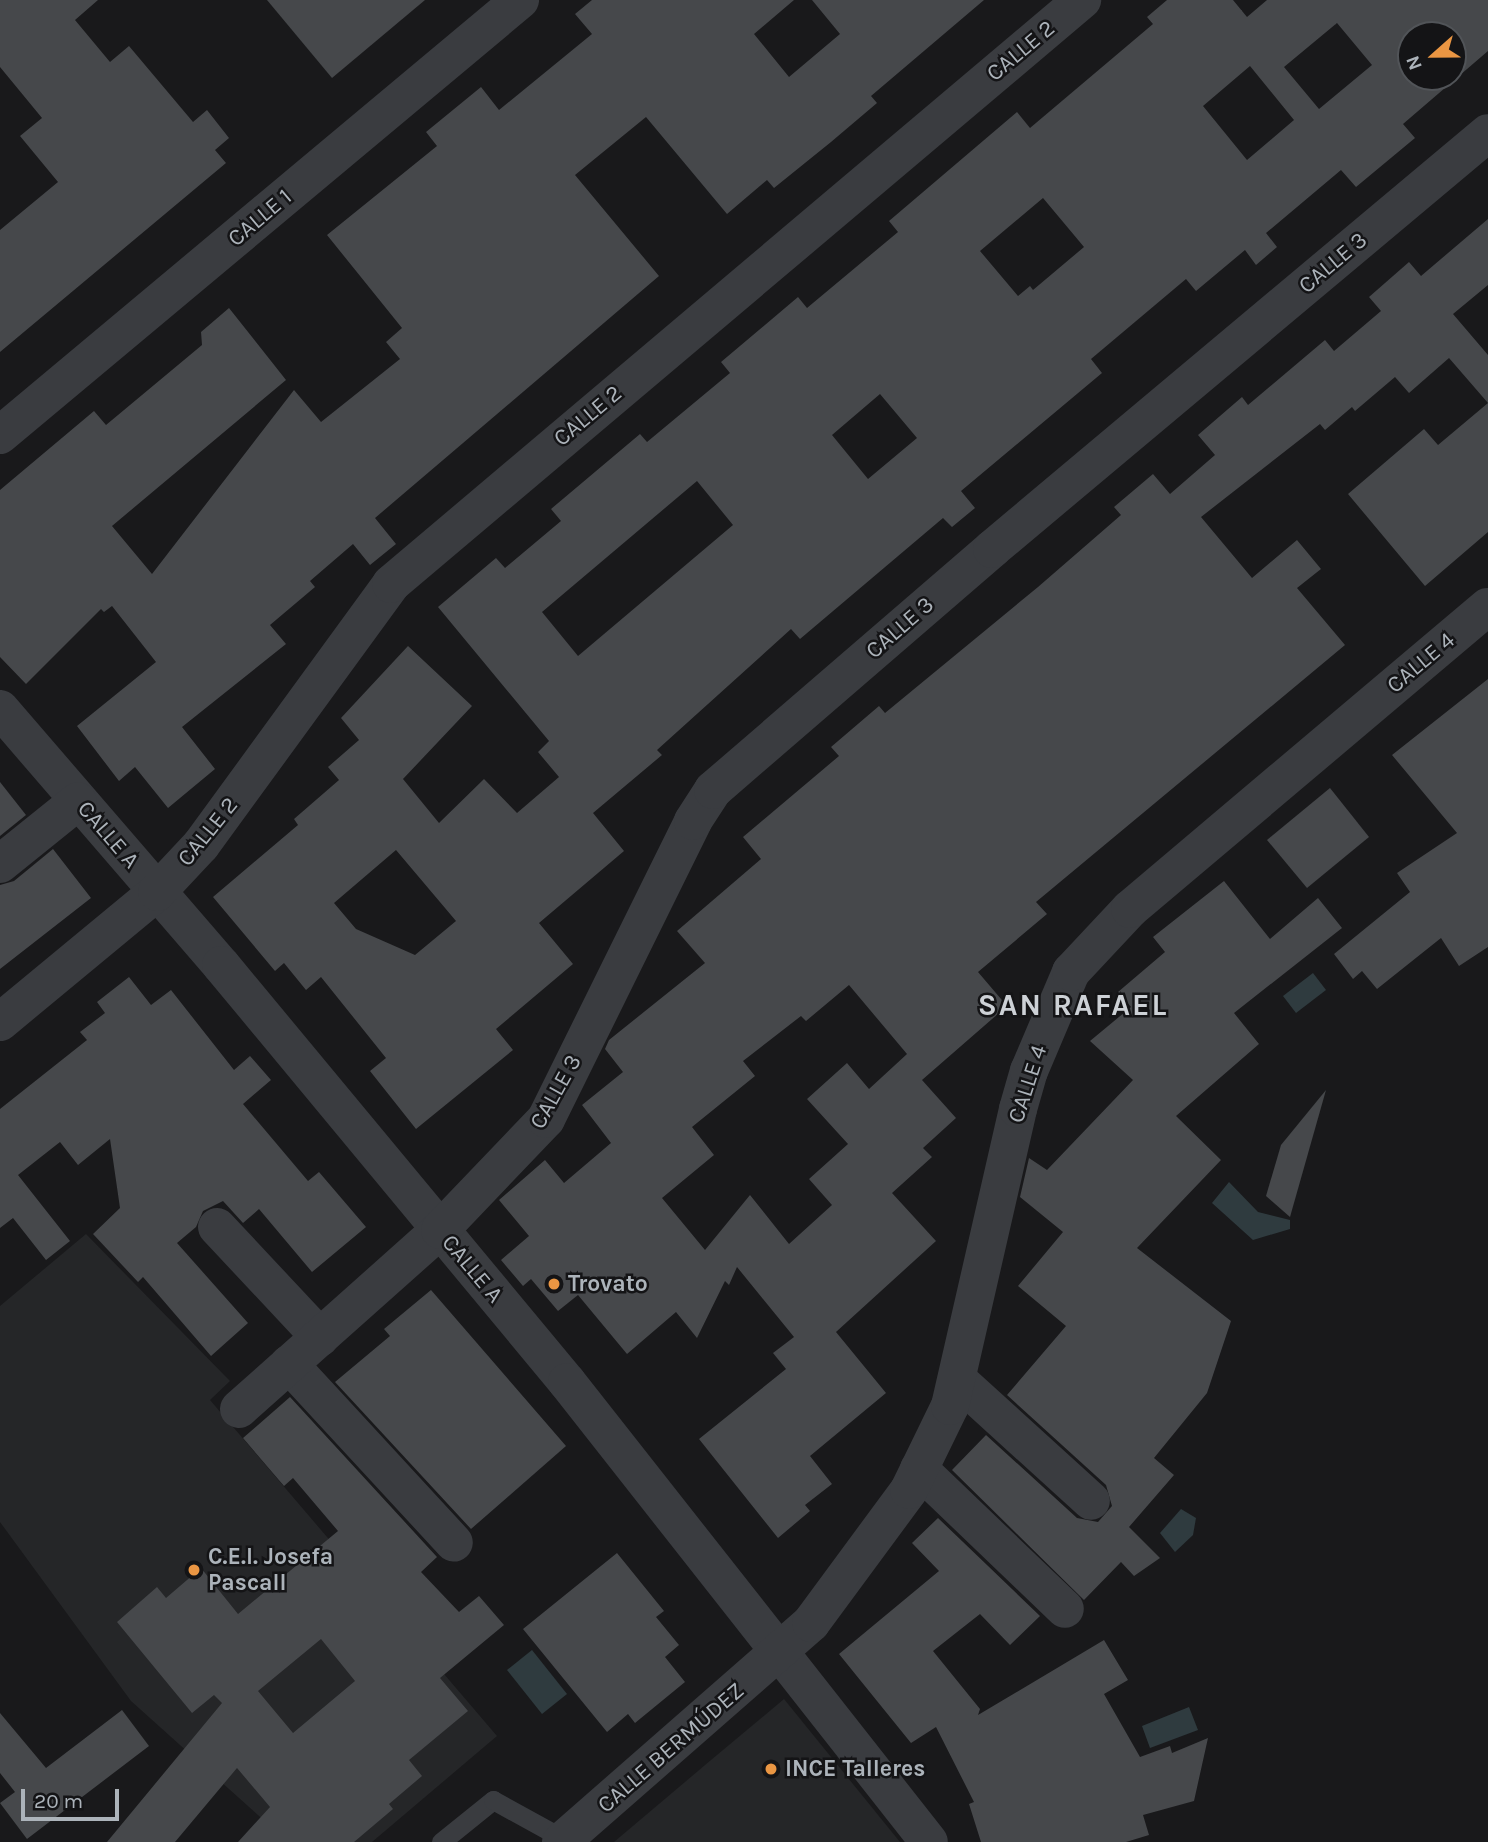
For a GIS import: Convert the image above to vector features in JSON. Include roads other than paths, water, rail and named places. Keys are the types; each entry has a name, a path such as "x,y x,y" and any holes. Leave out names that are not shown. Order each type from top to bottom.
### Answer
{"street":[{"name":"CALLE 1","path":"0,435 520,0"},
{"name":"CALLE 2","path":"0,1021 157,892 201,845 391,583 1082,0"},
{"name":"CALLE 3","path":"239,1409 440,1230 546,1119 693,821 713,790 1013,531 1488,133"},
{"name":"CALLE 4","path":"780,1653 828,1603 882,1532 942,1425 957,1379 979,1268 1025,1084 1071,972 1130,908 1488,607"},
{"name":"CALLE A","path":"0,709 440,1230 929,1842"},
{"path":"0,864 78,801"},
{"path":"217,1227 320,1336"},
{"path":"289,1364 454,1543"},
{"path":"957,1379 1091,1501"},
{"path":"919,1469 1065,1609"},
{"name":"CALLE BERMÚDEZ","path":"563,1841 780,1653"}],"lane":[{"path":"441,1842 493,1800 563,1841"}],"place":[{"name":"Trovato","path":"554,1284"},
{"name":"C.E.I. Josefa Pascall","path":"194,1570"},
{"name":"INCE Talleres","path":"771,1769"}],"district":[{"name":"SAN RAFAEL","path":"1073,1005"}]}
